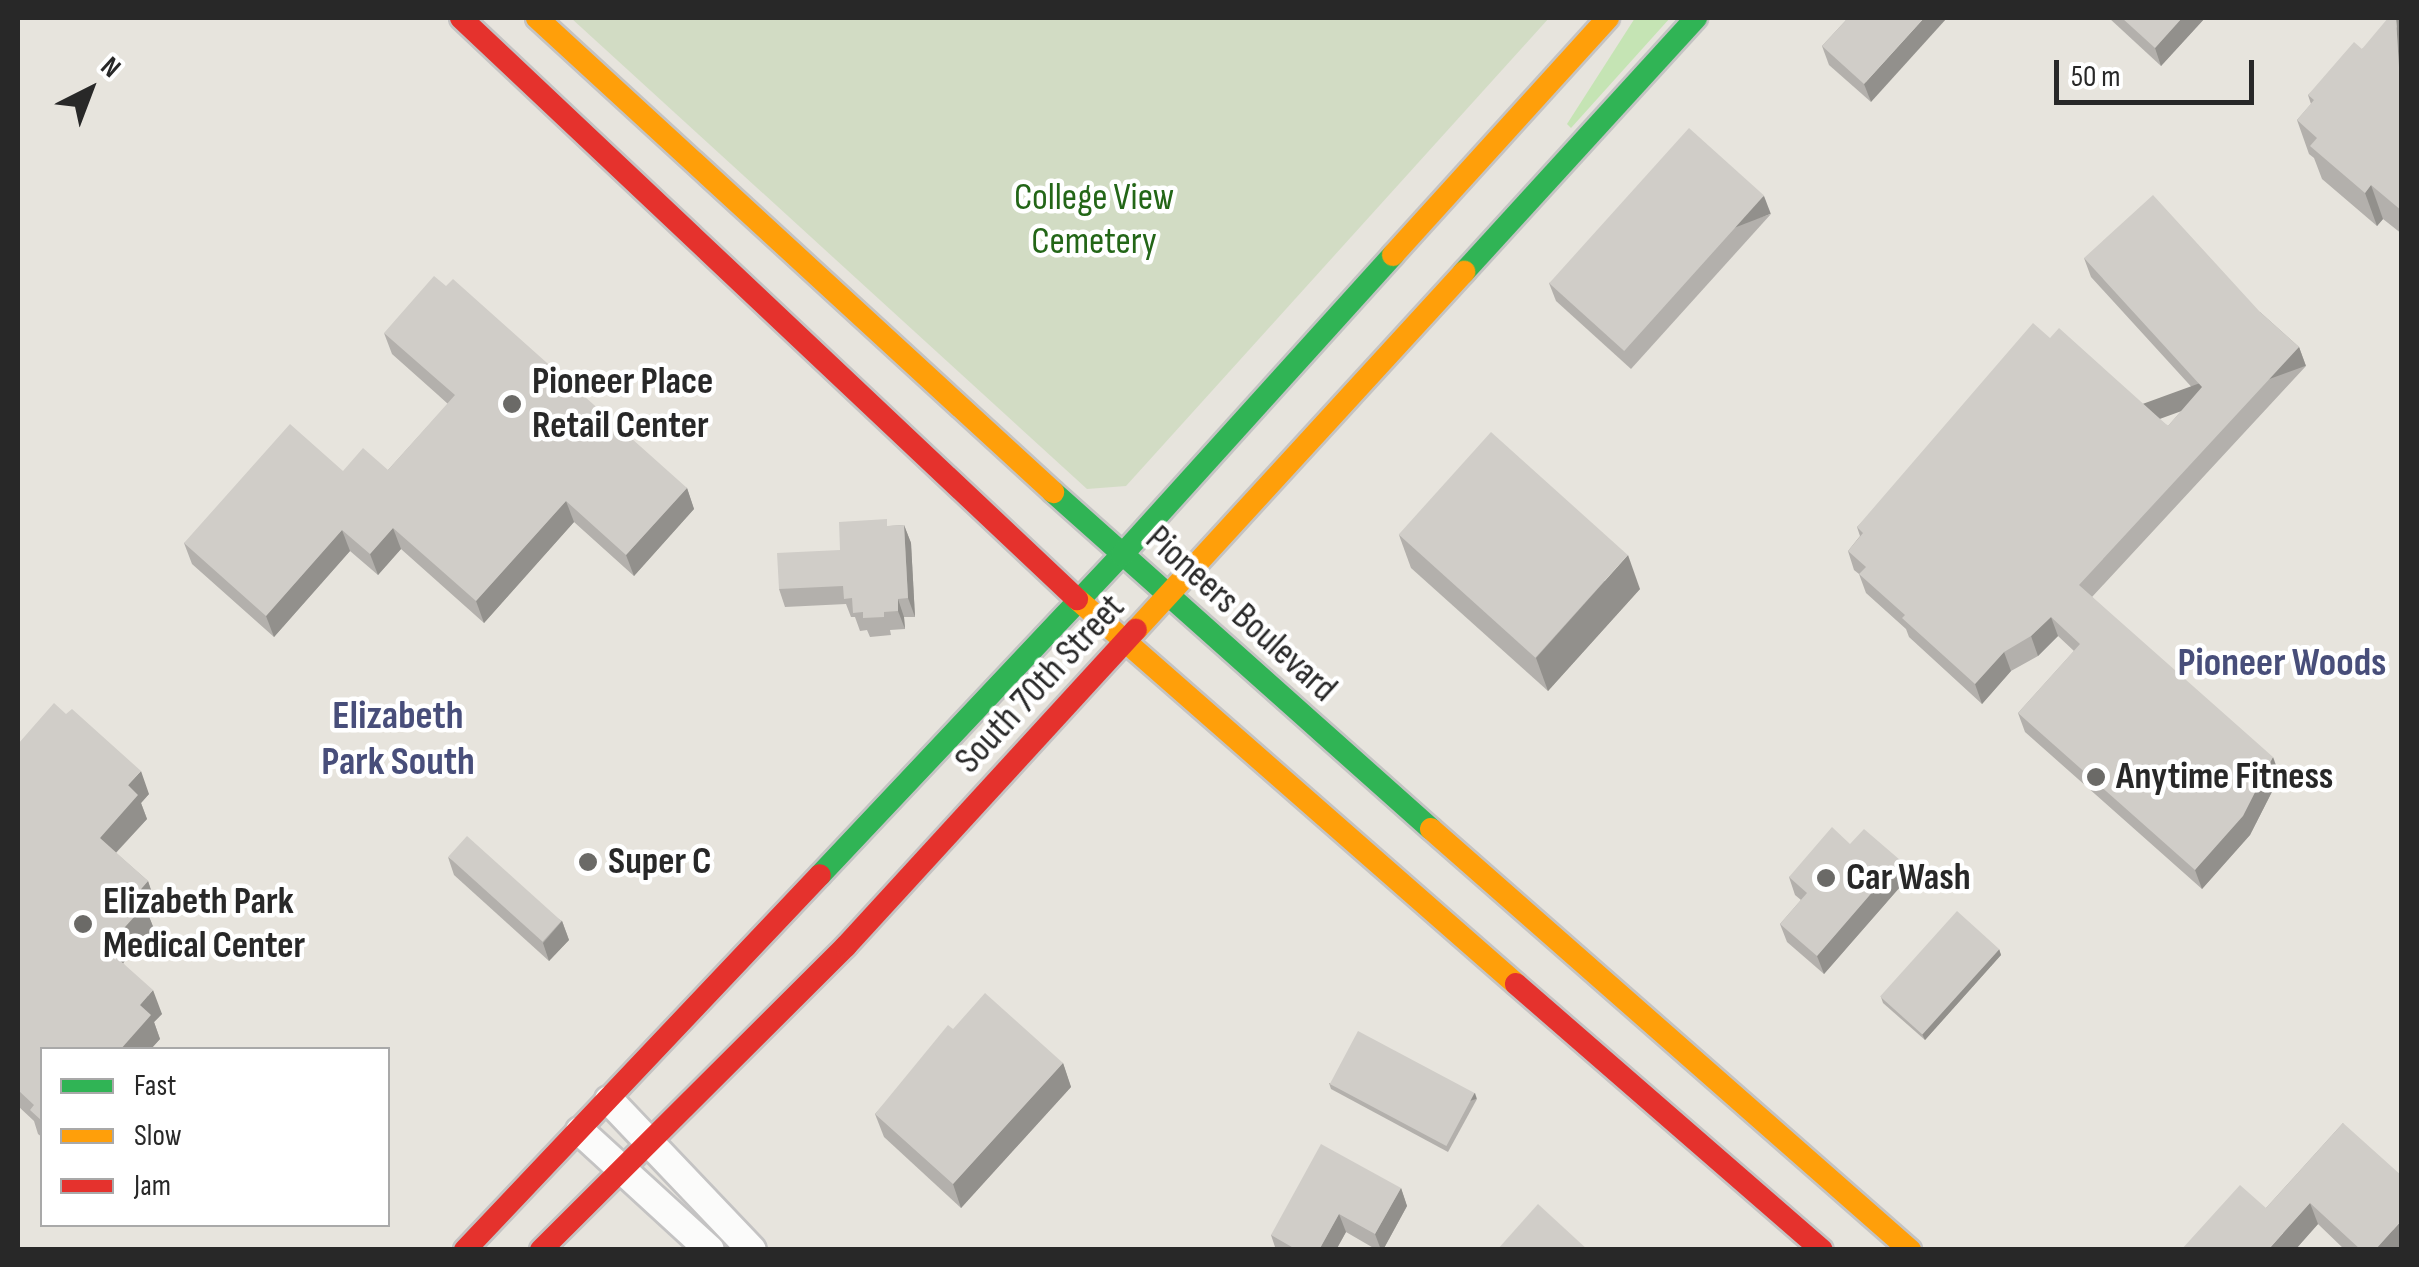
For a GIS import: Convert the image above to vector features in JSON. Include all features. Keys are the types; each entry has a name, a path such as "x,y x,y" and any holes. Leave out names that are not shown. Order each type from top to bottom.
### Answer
{"main road":[{"path":"461,18 1124,643 1822,1250"},
{"name":"Pioneers Boulevard","path":"536,18 1122,555 1910,1250"},
{"name":"South 70th Street","path":"464,1250 1122,555 1608,18"},
{"name":"South 70th Street","path":"541,1250 846,946 1696,18"}],"street":[{"path":"610,1100 752,1250"},
{"path":"580,1131 710,1250"}],"green space":[{"name":"College View Cemetery","path":"571,18 1549,18 1126,486 1087,489"},
{"path":"1635,18 1670,18 1571,128 1567,124"}],"building":[{"path":"1848,18 1924,18 1864,84 1822,46"},
{"path":"2122,18 2182,18 2155,48"},
{"path":"2388,18 2396,18 2402,211 2371,185 2365,193 2310,146 2317,138 2297,120 2314,100 2308,95 2354,42 2362,49"},
{"path":"1689,128 1764,196 1624,351 1549,283"},
{"path":"2153,195 2260,312 2299,347 2079,585 2273,757 2243,816 2195,870 2018,713 2080,644 2051,617 2031,636 2004,652 1975,684 1859,574 1866,567 1848,551 1863,533 1857,527 2033,323 2050,338 2059,328 2168,426 2202,387 2084,258"},
{"path":"434,276 446,286 453,279 687,488 626,555 566,501 476,601 393,528 370,554 342,530 266,616 184,543 290,424 343,471 363,448 388,470 455,395 384,333"},
{"path":"1491,432 1628,555 1535,658 1399,535"},
{"path":"887,519 887,526 904,525 908,598 898,599 898,611 884,612 884,617 863,618 863,612 853,613 852,598 844,599 843,586 779,589 777,553 840,550 839,522"},
{"name":"Elizabeth Park Medical Center","path":"54,703 66,714 72,709 141,771 128,785 138,795 100,838 148,881 135,896 145,905 106,948 153,990 140,1005 151,1015 123,1047 40,1047 40,1119 30,1110 34,1105 18,1090 18,744"},
{"path":"1832,827 1850,844 1864,829 1900,860 1817,956 1780,924 1807,893 1789,877"},
{"path":"467,836 561,921 543,942 448,857"},
{"path":"1957,911 1999,949 1922,1035 1880,996"},
{"path":"985,993 1063,1063 953,1184 875,1114 948,1025 953,1029"},
{"path":"1358,1031 1475,1093 1446,1146 1330,1084"},
{"path":"2343,1123 2402,1176 2402,1220 2375,1250 2361,1250 2310,1203 2268,1250 2181,1250 2240,1185 2266,1208"},
{"path":"1321,1144 1401,1188 1375,1234 1339,1214 1319,1250 1297,1250 1271,1235"},
{"path":"1538,1204 1588,1250 1497,1250"}],"traffic: fast":[{"path":"1464,272 1696,18"},
{"path":"820,875 1122,555 1393,255"},
{"path":"1053,492 1431,829"}],"traffic: slow":[{"path":"537,18 1053,492"},
{"path":"1393,255 1608,18"},
{"path":"1136,630 1464,272"},
{"path":"1077,599 1516,984"},
{"path":"1431,829 1910,1250"}],"traffic: jam":[{"path":"461,18 1077,599"},
{"path":"541,1250 846,946 1136,630"},
{"path":"465,1250 820,875"},
{"path":"1516,984 1822,1250"}],"place":[{"name":"Pioneer Place Retail Center","path":"512,404"},
{"name":"Anytime Fitness","path":"2096,777"},
{"name":"Super C","path":"588,862"},
{"name":"Car Wash","path":"1826,878"},
{"name":"Elizabeth Park Medical Center","path":"83,924"}],"district":[{"name":"Pioneer Woods","path":"2282,663"},
{"name":"Elizabeth Park South","path":"398,739"}]}
